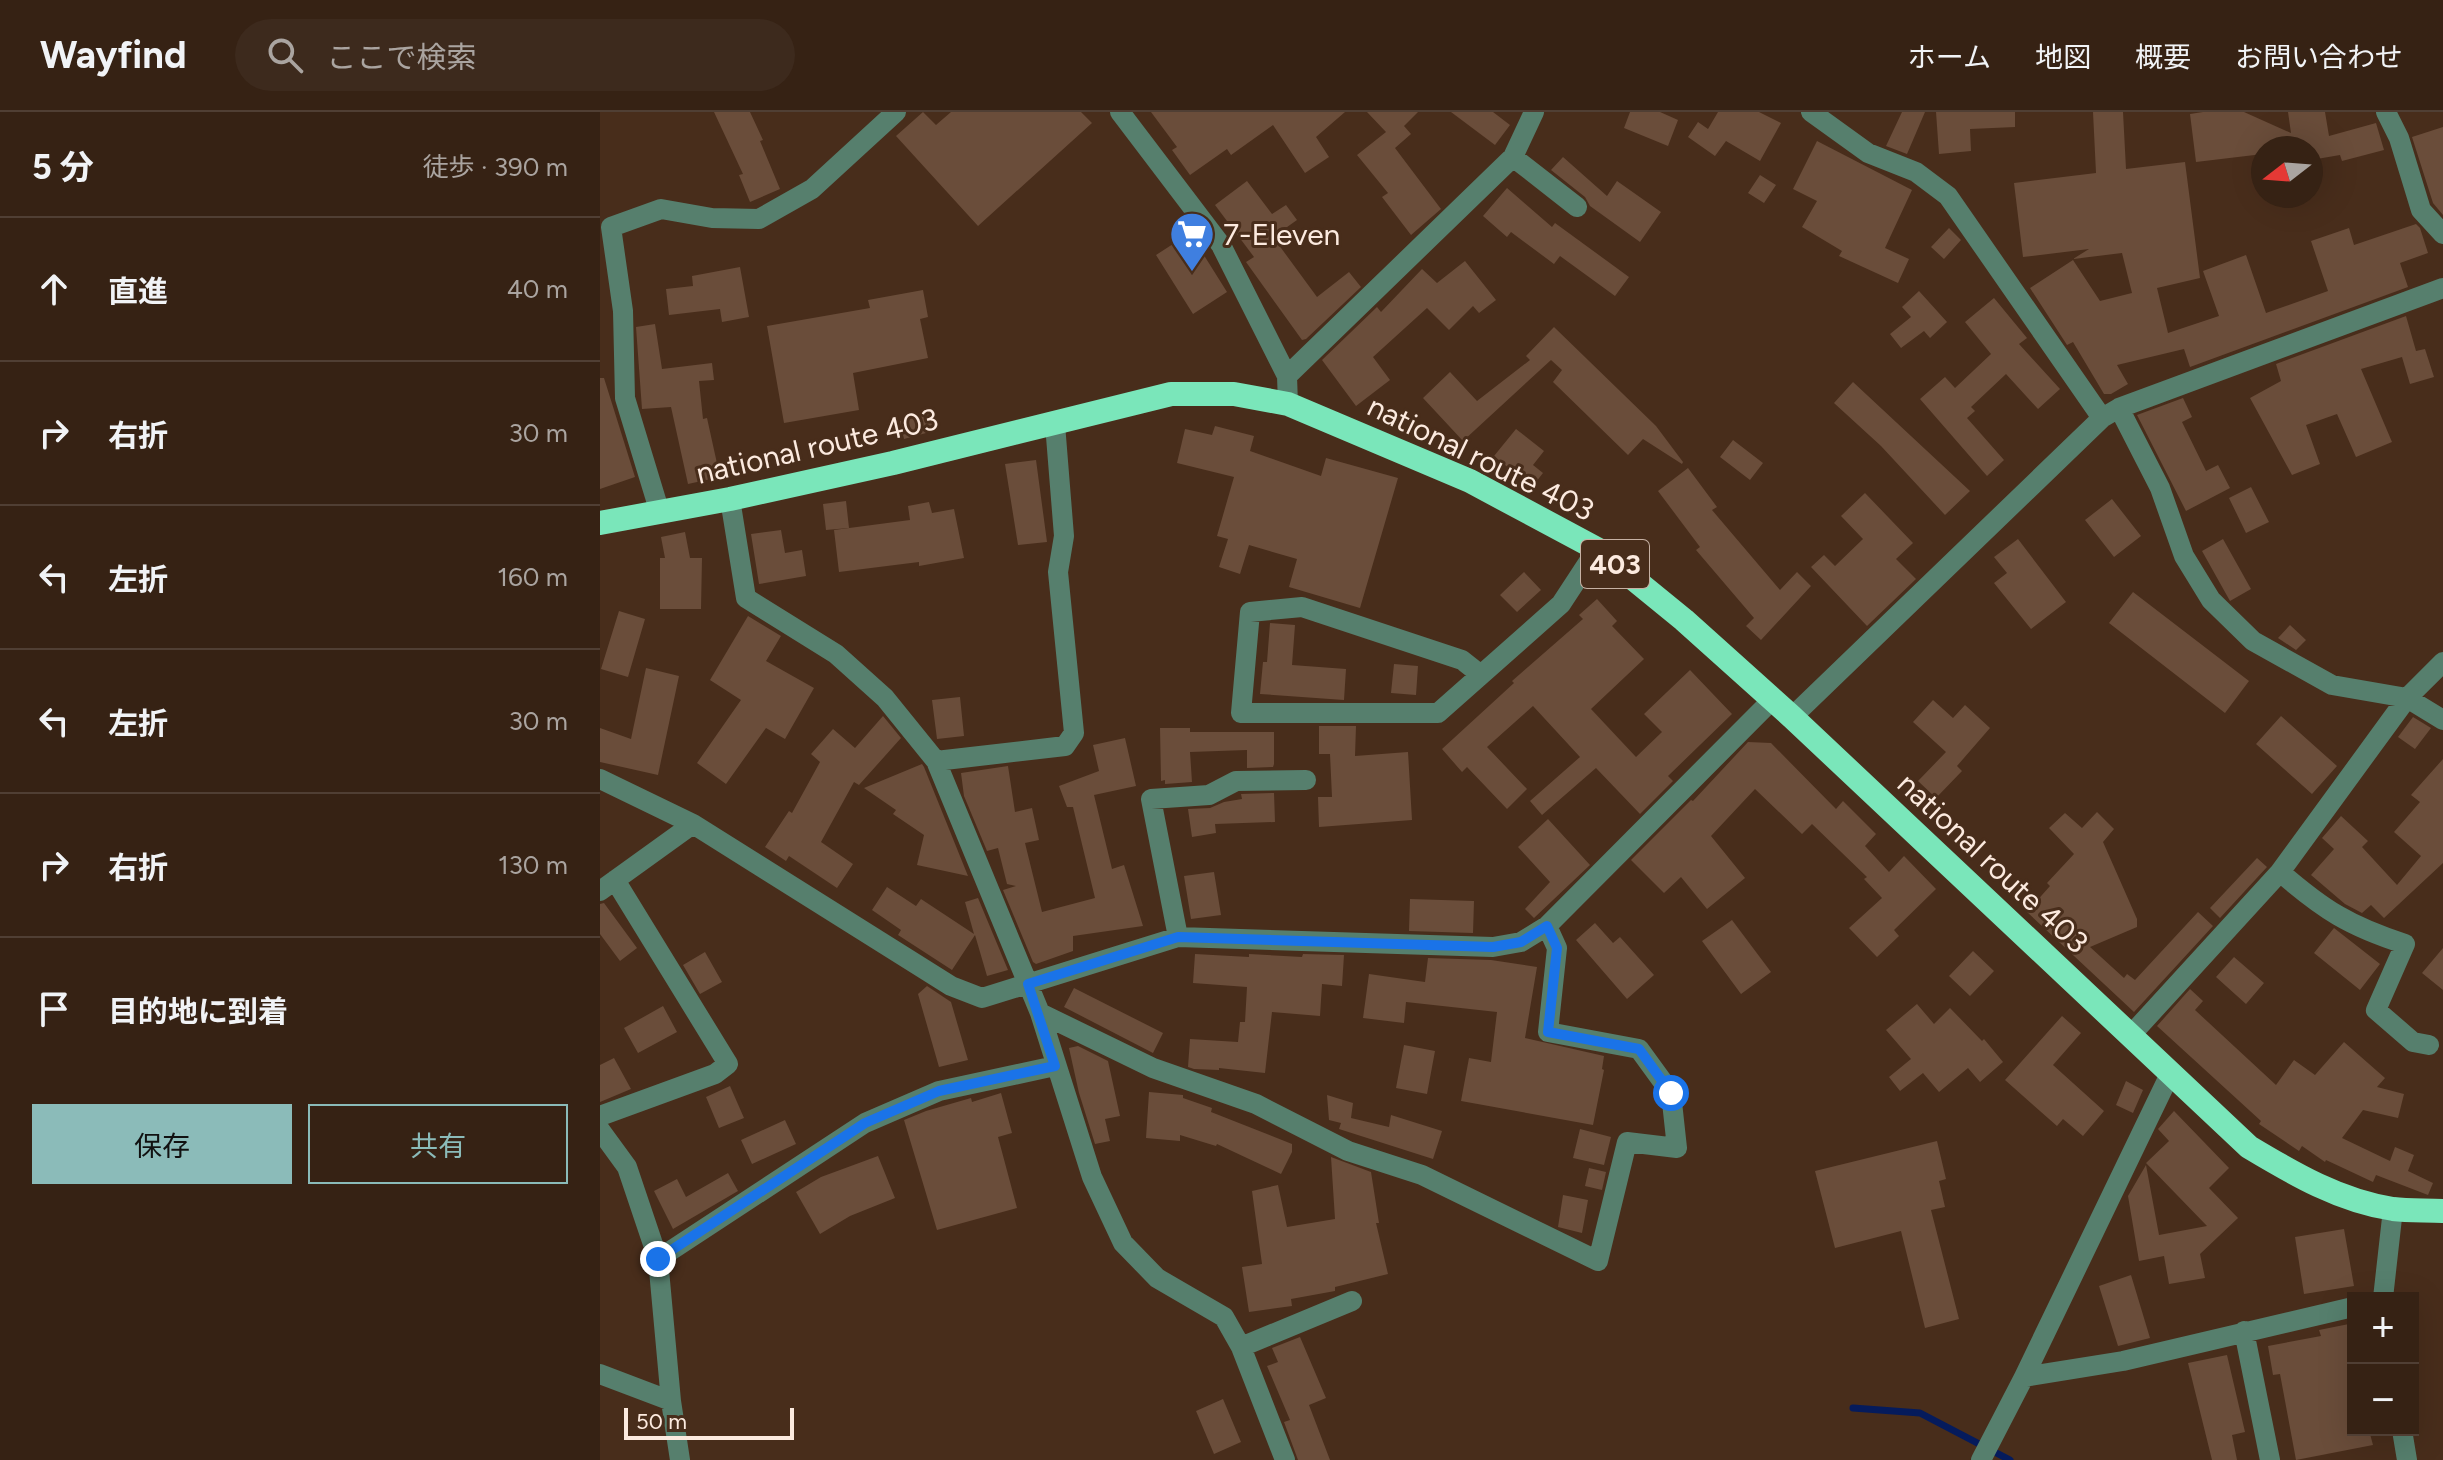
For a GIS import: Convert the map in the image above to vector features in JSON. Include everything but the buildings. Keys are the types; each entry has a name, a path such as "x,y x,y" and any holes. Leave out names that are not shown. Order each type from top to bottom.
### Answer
{"highway":[{"name":"national route 403","path":"600,523 730,499 1171,394 1234,394 1288,404 1470,481 1597,549 1684,620 1792,717 2249,1147 2305,1180 2355,1200 2393,1209 2443,1211"}],"street":[{"path":"660,513 625,398 623,311 611,227 661,209 712,218 759,219 812,189 896,112"},
{"path":"1120,112 1221,245 1287,376 1288,404"},
{"path":"1287,376 1513,157 1534,112"},
{"path":"1811,112 1868,153 1916,172 1948,196 2111,413 2160,488 2184,556 2211,600 2253,641 2332,685 2407,698 2443,720"},
{"path":"2386,112 2399,138 2421,210 2443,234"},
{"path":"1513,157 1577,207"},
{"path":"1792,717 2111,413 2443,288"},
{"path":"936,761 1065,746 1074,733 1058,572 1064,536 1055,424"},
{"path":"730,499 746,598 836,654 885,698 936,761 1040,1013 1092,1177 1123,1243 1157,1278 1224,1317 1241,1347 1285,1460"},
{"path":"1481,675 1462,660 1302,607 1250,612 1241,713 1438,713 1481,675 1561,604 1597,549"},
{"path":"2130,1036 2280,872 2407,698 2443,662"},
{"path":"600,779 693,824 951,986 982,998 1178,937 1493,947 1521,942 1547,926 1772,700"},
{"path":"1178,937 1151,799 1209,795 1236,781 1306,780"},
{"path":"600,1116 715,1074 728,1064 607,886 693,824"},
{"path":"2280,872 2321,907 2368,932 2405,944 2376,1010 2413,1042 2429,1045"},
{"path":"1040,1013 1153,1068 1256,1104 1348,1151 1422,1175 1598,1261 1627,1142 1677,1148 1671,1093 1639,1049 1548,1032 1557,948 1547,926"},
{"path":"658,1259 865,1123 939,1091 1055,1066"},
{"path":"1981,1460 2170,1074"},
{"path":"600,1130 627,1167 658,1259 671,1401 680,1460"},
{"path":"2384,1292 2393,1209"},
{"path":"1241,1347 1352,1301"},
{"path":"2024,1377 2123,1361 2347,1308"},
{"path":"2244,1331 2270,1460"},
{"path":"600,1374 671,1401"},
{"path":"2403,1436 2407,1460"}],"waterway":[{"path":"1853,1408 1920,1413 2010,1460"}],"place":[{"name":"7-Eleven","path":"1192,273"}],"route":[{"path":"658,1259 865,1123 939,1091 1055,1066 1028,984 1178,937 1493,947 1521,942 1547,926 1557,948 1548,1032 1639,1049 1671,1093"}]}
